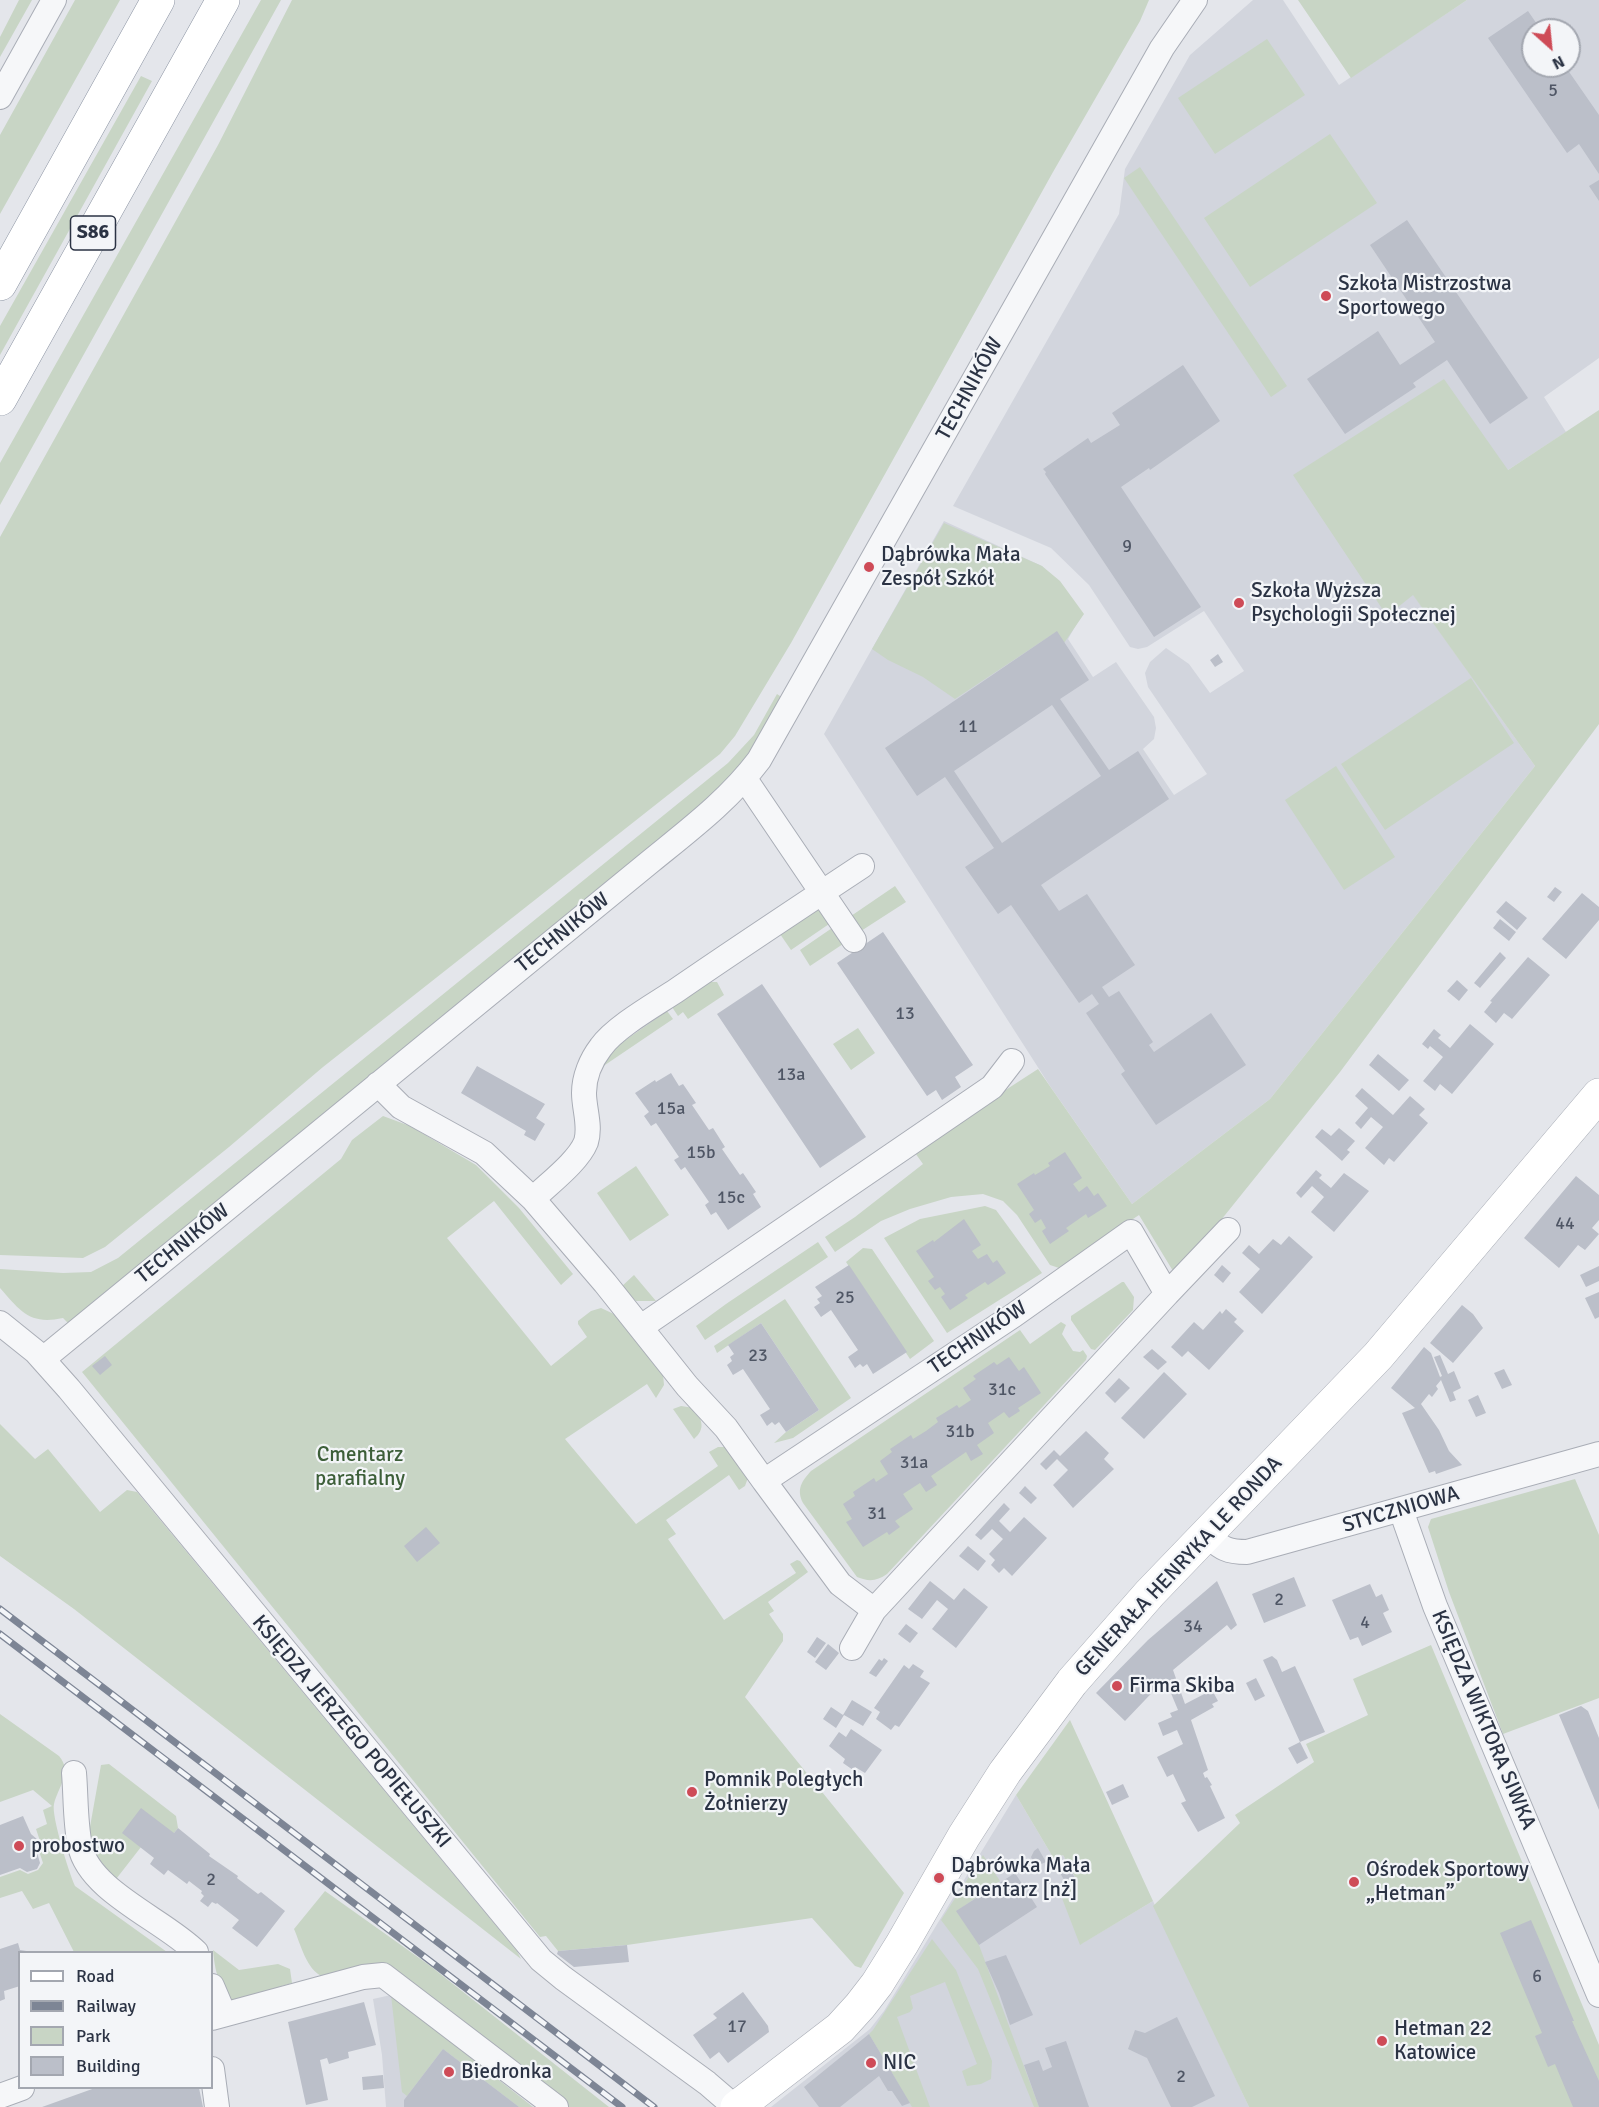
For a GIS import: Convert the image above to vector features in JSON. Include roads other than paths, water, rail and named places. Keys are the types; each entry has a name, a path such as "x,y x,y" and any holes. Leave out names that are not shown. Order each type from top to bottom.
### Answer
{"main road":[{"name":"S86","path":"0,284 158,0"},
{"name":"S86","path":"0,399 223,0"},
{"name":"GENERAŁA HENRYKA LE RONDA","path":"736,2107 840,2028 860,2006 902,1944 964,1836 1024,1746 1072,1682 1121,1624 1378,1356 1599,1095"}],"street":[{"path":"0,97 54,0"},
{"name":"TECHNIKÓW","path":"43,1359 659,855 726,799 745,779 759,760 847,607 1162,48 1195,0"},
{"path":"745,779 854,940"},
{"path":"533,1199 574,1159 585,1144 588,1133 584,1092 586,1076 602,1045 616,1032 663,999 862,866"},
{"path":"641,1327 992,1087 1012,1061"},
{"path":"378,1084 401,1107 484,1153 533,1199 641,1327 687,1386 726,1428 840,1584 874,1610"},
{"path":"852,1648 874,1610 1228,1230"},
{"name":"TECHNIKÓW","path":"764,1481 1014,1315 1131,1232 1167,1294"},
{"name":"KSIĘDZA JERZEGO POPIEŁUSZKI","path":"0,1323 43,1359 541,1960 736,2107"},
{"name":"STYCZNIOWA","path":"1206,1535 1230,1552 1247,1552 1599,1454"},
{"name":"KSIĘDZA WIKTORA SIWKA","path":"1401,1510 1435,1606 1599,1995"},
{"path":"74,1773 80,1846 87,1865 94,1875 108,1887 193,1951"},
{"path":"213,1991 218,2016 363,1977 382,1975 556,2107"},
{"path":"213,2077 217,2107"},
{"path":"0,2096 19,2089"}],"railway":[{"path":"0,1609 654,2107"},
{"path":"0,1634 622,2107"}],"place":[{"name":"Szkoła Mistrzostwa Sportowego","path":"1326,296"},
{"name":"Dąbrówka Mała Zespół Szkół","path":"869,567"},
{"name":"Szkoła Wyższa Psychologii Społecznej","path":"1239,603"},
{"name":"Firma Skiba","path":"1117,1686"},
{"name":"Pomnik Poległych Żołnierzy","path":"692,1792"},
{"name":"probostwo","path":"19,1846"},
{"name":"Dąbrówka Mała Cmentarz [nż]","path":"939,1878"},
{"name":"Ośrodek Sportowy „Hetman”","path":"1354,1882"},
{"name":"Hetman 22 Katowice","path":"1382,2041"},
{"name":"NIC","path":"871,2063"},
{"name":"Biedronka","path":"449,2072"}],"park label":[{"name":"Cmentarz parafialny","path":"360,1467"}]}
